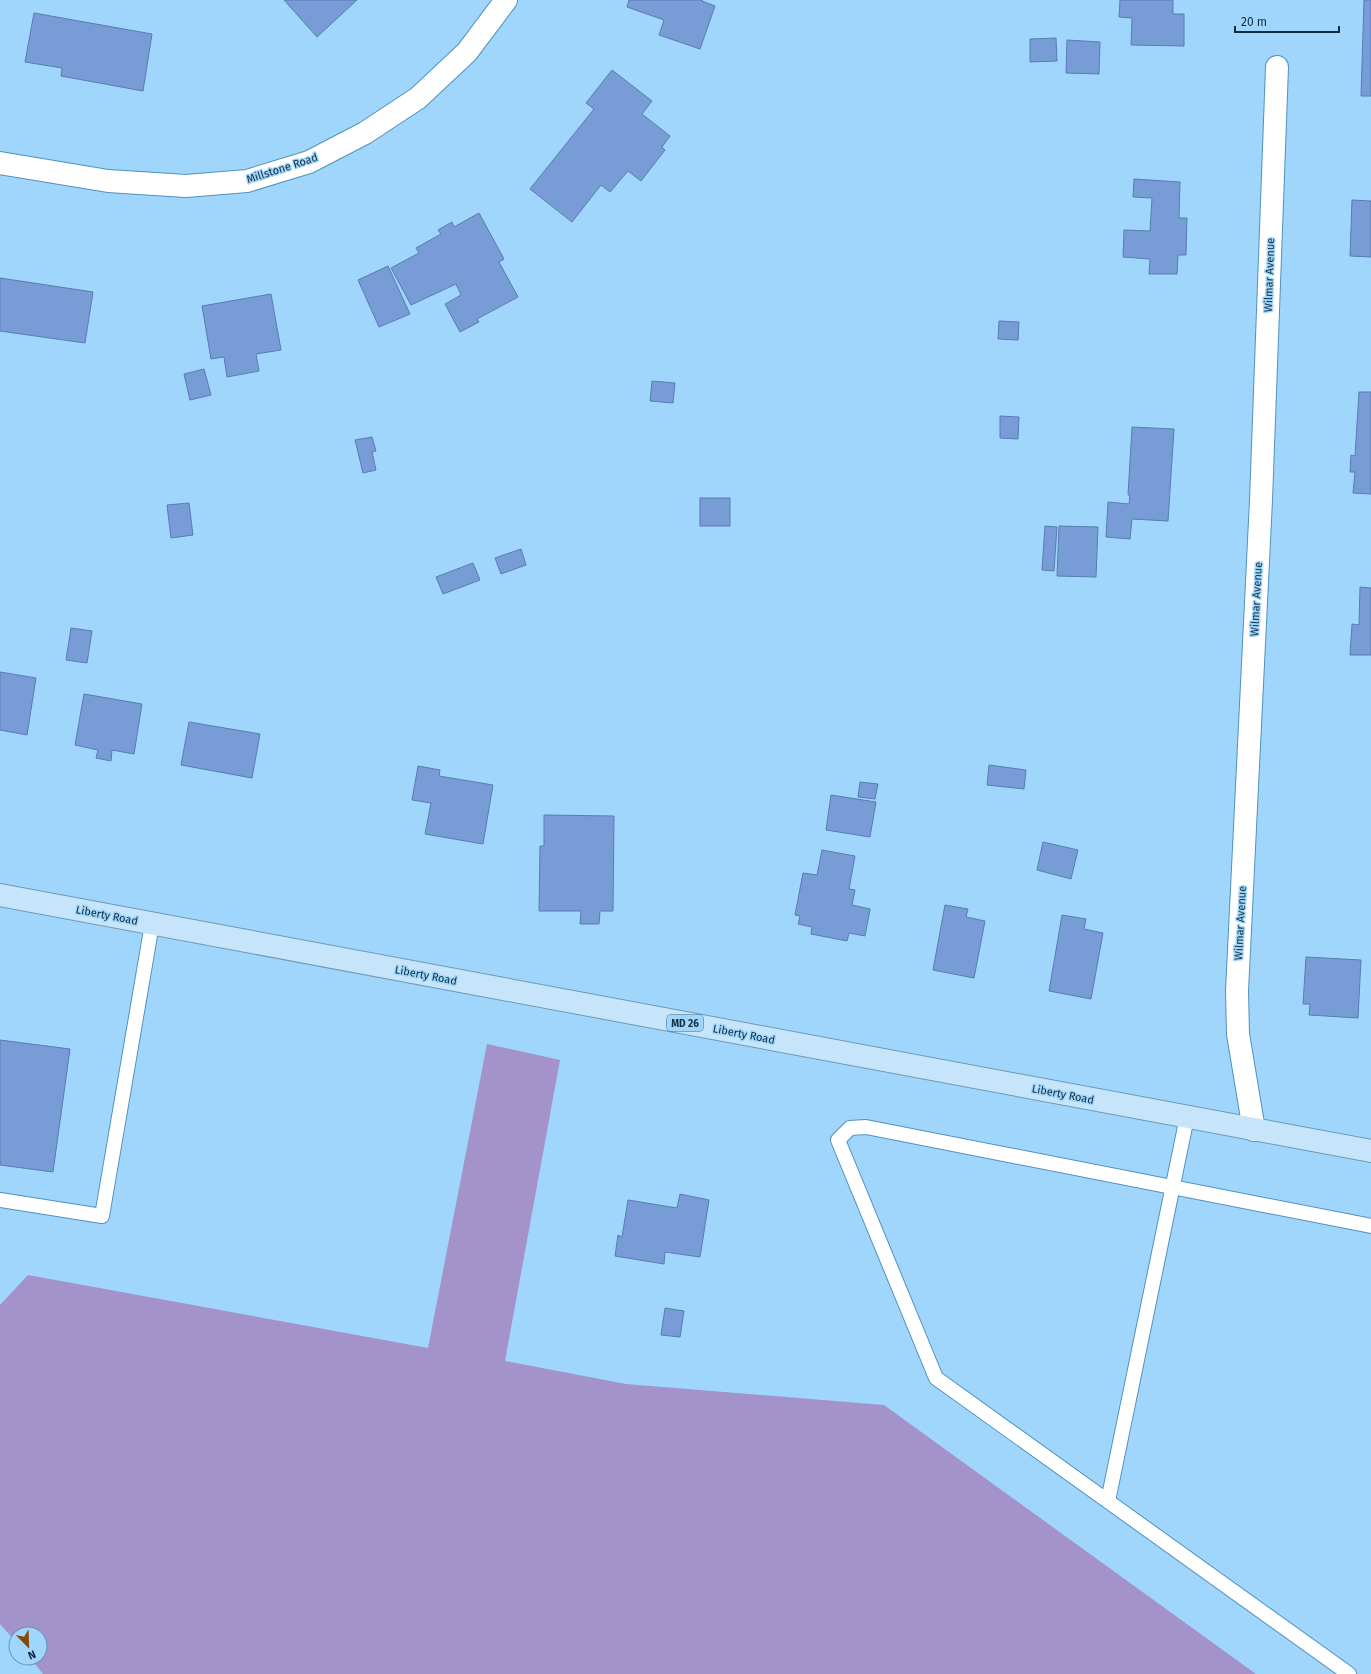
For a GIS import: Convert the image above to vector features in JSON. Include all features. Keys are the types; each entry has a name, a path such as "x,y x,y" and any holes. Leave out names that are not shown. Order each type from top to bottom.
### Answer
{"main road":[{"name":"Liberty Road","path":"0,895 1371,1151"}],"street":[{"name":"Millstone Road","path":"0,163 108,181 186,186 247,181 309,162 365,133 418,98 467,52 506,0"},
{"name":"Wilmar Avenue","path":"1254,1130 1238,1034 1237,991 1261,500 1277,67"}],"lane":[{"path":"0,1200 102,1216 152,924"},
{"path":"1108,1501 1187,1117"},
{"path":"1349,1674 936,1378 838,1140 850,1128 866,1128 1371,1226"}],"shaded area":[{"path":"487,1044 560,1060 505,1361 626,1384 884,1405 1256,1674 43,1674 36,1666 48,1666 48,1626 8,1626 8,1633 0,1624 0,1305 28,1275 428,1348"}],"building":[{"path":"284,0 357,0 317,37"},
{"path":"629,0 703,0 702,1 715,6 700,49 659,35 664,20 627,7"},
{"path":"1120,0 1173,0 1173,14 1184,14 1184,46 1131,45 1132,18 1119,17"},
{"path":"1364,0 1371,0 1371,96 1361,96"},
{"path":"34,13 152,34 143,91 61,76 62,68 25,62"},
{"path":"1056,38 1057,61 1030,62 1030,39"},
{"path":"1067,40 1100,42 1099,74 1066,73"},
{"path":"612,70 652,101 642,114 670,136 662,147 665,150 641,181 628,171 610,192 601,185 572,222 530,189 594,109 586,103"},
{"path":"1134,179 1180,182 1179,218 1187,218 1186,255 1178,255 1177,274 1149,274 1150,259 1123,257 1124,230 1150,231 1152,198 1133,197"},
{"path":"1352,200 1371,201 1371,257 1350,256"},
{"path":"479,213 504,259 499,262 518,297 477,319 479,322 460,332 445,304 461,295 456,284 411,305 391,268 419,253 416,248 441,234 438,230 452,222 454,227"},
{"path":"388,266 410,314 379,327 358,280"},
{"path":"0,278 93,292 85,343 0,331"},
{"path":"271,294 281,350 256,354 259,371 227,377 224,357 211,359 202,306"},
{"path":"999,321 1019,322 1018,340 998,339"},
{"path":"204,369 211,395 190,400 184,374"},
{"path":"652,381 675,383 673,403 650,401"},
{"path":"1359,392 1371,392 1371,494 1353,493 1355,472 1350,472 1351,455 1355,456"},
{"path":"1000,416 1019,417 1018,439 1000,438"},
{"path":"1132,427 1174,429 1168,521 1132,519 1130,539 1106,537 1108,502 1129,504 1130,495 1128,495"},
{"path":"372,437 376,451 372,452 376,470 363,473 355,440"},
{"path":"700,498 730,498 730,526 700,526"},
{"path":"189,503 193,535 171,538 167,505"},
{"path":"1045,526 1057,527 1054,571 1042,570"},
{"path":"1059,526 1098,527 1096,577 1057,576"},
{"path":"521,549 526,565 501,574 495,558"},
{"path":"473,563 480,580 443,594 436,577"},
{"path":"1360,587 1371,588 1371,655 1350,655 1352,624 1359,625"},
{"path":"71,628 92,631 87,663 66,660"},
{"path":"0,672 36,678 27,735 0,730"},
{"path":"84,694 142,704 134,754 112,750 111,761 96,758 98,750 75,745"},
{"path":"189,722 260,734 252,778 181,765"},
{"path":"989,765 1026,770 1024,789 987,785"},
{"path":"418,766 440,770 439,776 493,785 483,844 425,834 431,803 412,800"},
{"path":"860,782 878,784 875,799 858,797"},
{"path":"831,795 876,802 870,837 826,830"},
{"path":"544,815 614,816 613,911 600,911 599,924 580,924 581,911 539,911 540,846 544,846"},
{"path":"1043,842 1078,850 1071,879 1037,870"},
{"path":"822,850 855,856 849,889 855,890 852,905 870,909 865,936 849,933 847,941 811,934 812,927 798,924 800,916 795,915 803,873 817,875"},
{"path":"945,905 968,909 966,917 985,921 974,978 933,970"},
{"path":"1062,915 1086,919 1084,929 1103,933 1091,999 1049,991"},
{"path":"1306,957 1361,960 1358,1018 1309,1015 1310,1004 1303,1004"},
{"path":"0,1040 70,1049 53,1172 0,1165"},
{"path":"680,1194 709,1200 700,1257 665,1252 664,1264 615,1256 618,1235 622,1237 628,1200 677,1208"},
{"path":"665,1308 684,1311 680,1337 661,1335"}]}
